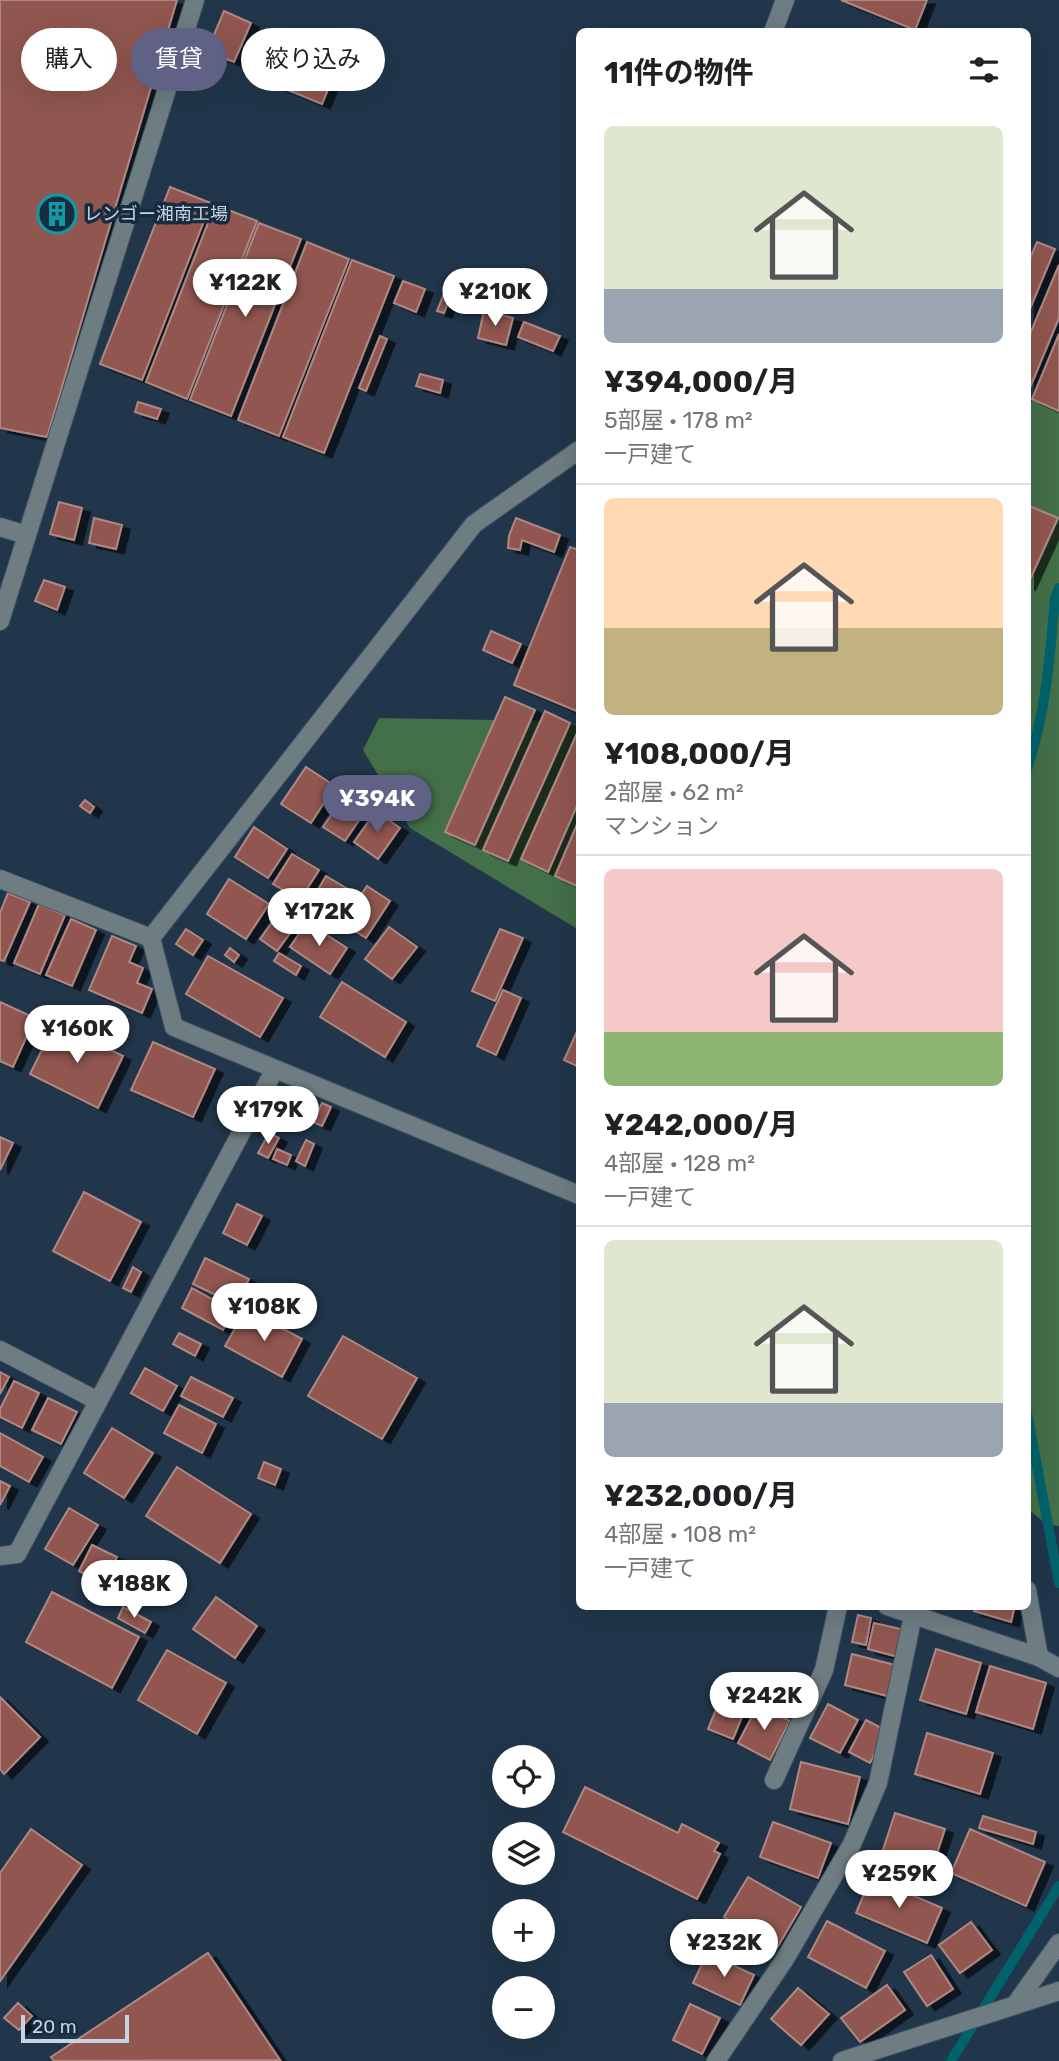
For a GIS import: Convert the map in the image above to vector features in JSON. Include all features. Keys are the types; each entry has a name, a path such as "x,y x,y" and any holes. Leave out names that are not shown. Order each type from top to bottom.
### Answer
{"street":[{"path":"0,621 195,0"},
{"path":"774,28 785,0"},
{"path":"151,938 474,524 576,452"},
{"path":"0,527 27,535"},
{"path":"0,879 151,938"},
{"path":"151,938 174,1027 576,1194"},
{"path":"0,1556 17,1554 275,1069"},
{"path":"0,1350 97,1402"},
{"path":"774,1780 824,1670 837,1610"},
{"path":"899,1610 1039,1657 1059,1668"},
{"path":"1031,1610 1039,1657"},
{"path":"716,2061 785,1959 852,1843 878,1783 913,1615"},
{"path":"1015,2005 1059,1943"},
{"path":"842,2061 1059,1991"}],"green space":[{"path":"1059,340 1059,1526 1046,1524 1031,1511 1031,403"},
{"path":"379,718 560,721 576,724 576,928 410,828 363,750"}],"building":[{"name":"レンゴー湘南工場","path":"0,0 177,0 169,28 131,28 131,91 150,91 47,437 0,428"},
{"path":"841,0 927,0 916,28"},
{"path":"224,11 251,23 249,28 241,28 241,46 234,62 227,59 227,28 217,28"},
{"path":"290,91 327,91 322,104"},
{"path":"170,187 211,203 142,380 100,364"},
{"path":"215,205 257,221 187,399 146,382"},
{"path":"259,223 301,239 231,416 190,400"},
{"path":"307,242 349,259 279,436 238,420"},
{"path":"1037,242 1055,249 1031,306 1031,256"},
{"path":"352,260 394,276 324,453 283,437"},
{"path":"1059,265 1059,318 1031,385 1031,332"},
{"path":"403,281 425,289 416,312 394,303"},
{"path":"445,291 451,294 444,313 437,311"},
{"path":"484,310 513,318 506,345 478,338"},
{"path":"524,322 560,336 553,351 518,337"},
{"path":"1059,334 1059,411 1032,399"},
{"path":"380,336 387,339 366,391 359,388"},
{"path":"420,374 443,380 440,393 416,386"},
{"path":"138,402 161,409 157,419 135,412"},
{"path":"59,502 82,508 74,540 50,534"},
{"path":"1031,507 1058,518 1031,577"},
{"path":"94,518 122,525 116,549 89,543"},
{"path":"516,518 560,535 554,552 522,540 520,550 508,548 509,536"},
{"path":"570,547 576,549 576,711 514,685"},
{"path":"44,580 65,587 57,610 35,601"},
{"path":"491,631 521,644 512,663 483,650"},
{"path":"505,697 535,710 475,845 445,832"},
{"path":"545,711 570,723 508,861 483,850"},
{"path":"576,736 576,808 548,872 521,859"},
{"path":"306,767 335,786 311,823 281,804"},
{"path":"346,793 368,807 345,841 323,827"},
{"path":"85,800 94,807 90,813 80,806"},
{"path":"376,811 400,828 378,859 354,842"},
{"path":"254,827 287,849 268,878 235,857"},
{"path":"576,827 576,886 555,876"},
{"path":"292,854 319,870 300,900 273,884"},
{"path":"326,876 353,892 335,921 309,905"},
{"path":"229,879 269,904 246,939 207,914"},
{"path":"367,886 390,901 366,938 342,923"},
{"path":"8,893 30,902 4,961 0,960 0,913"},
{"path":"39,904 65,915 40,974 14,963"},
{"path":"279,913 296,925 277,951 260,939"},
{"path":"71,919 96,930 72,986 46,975"},
{"path":"307,922 347,948 330,974 290,947"},
{"path":"389,927 417,947 392,979 365,959"},
{"path":"186,929 203,940 193,955 176,944"},
{"path":"500,929 523,938 495,1001 472,991"},
{"path":"112,936 136,946 129,962 143,968 137,983 152,989 142,1013 89,990"},
{"path":"230,948 239,955 234,962 225,955"},
{"path":"279,953 301,966 296,975 274,961"},
{"path":"208,956 283,998 260,1037 186,994"},
{"path":"342,982 406,1022 385,1057 320,1017"},
{"path":"503,990 521,998 496,1055 477,1046"},
{"path":"0,1002 35,1018 13,1067 0,1061"},
{"path":"55,1023 123,1056 98,1108 30,1074"},
{"path":"576,1034 576,1066 564,1060"},
{"path":"153,1042 215,1069 193,1117 131,1090"},
{"path":"322,1103 331,1107 322,1126 313,1122"},
{"path":"269,1133 279,1138 268,1158 258,1153"},
{"path":"0,1137 13,1143 0,1170"},
{"path":"306,1140 314,1144 305,1166 296,1161"},
{"path":"277,1149 291,1155 287,1165 273,1159"},
{"path":"84,1192 141,1222 110,1281 53,1251"},
{"path":"237,1204 262,1216 247,1245 223,1233"},
{"path":"205,1258 249,1279 236,1305 193,1284"},
{"path":"133,1267 141,1272 131,1292 123,1288"},
{"path":"192,1288 233,1311 223,1330 182,1308"},
{"path":"246,1309 302,1339 282,1377 225,1346"},
{"path":"179,1333 201,1344 195,1356 173,1344"},
{"path":"343,1336 417,1378 382,1439 308,1396"},
{"path":"145,1368 177,1386 163,1411 131,1393"},
{"path":"0,1372 9,1377 0,1394"},
{"path":"191,1377 233,1398 223,1417 181,1396"},
{"path":"14,1381 39,1393 22,1428 0,1417 0,1409"},
{"path":"48,1398 77,1412 61,1444 32,1430"},
{"path":"179,1405 216,1424 202,1453 164,1433"},
{"path":"112,1428 153,1453 124,1498 84,1473"},
{"path":"0,1433 43,1457 29,1482 0,1466"},
{"path":"264,1462 281,1469 275,1485 258,1478"},
{"path":"177,1467 251,1514 220,1563 146,1516"},
{"path":"0,1481 10,1486 0,1505"},
{"path":"69,1508 98,1525 73,1565 45,1549"},
{"path":"92,1545 117,1557 104,1584 79,1571"},
{"path":"52,1592 139,1637 112,1688 26,1642"},
{"path":"216,1597 257,1626 235,1658 193,1629"},
{"path":"123,1607 151,1622 145,1633 118,1618"},
{"path":"974,1610 1014,1610 1011,1622"},
{"path":"858,1615 871,1618 866,1645 852,1642"},
{"path":"874,1623 905,1630 898,1657 868,1649"},
{"path":"936,1649 981,1663 966,1714 920,1700"},
{"path":"167,1650 226,1683 197,1734 138,1700"},
{"path":"852,1654 899,1666 891,1697 845,1685"},
{"path":"990,1666 1046,1683 1033,1729 976,1712"},
{"path":"726,1685 751,1695 733,1739 708,1729"},
{"path":"0,1697 40,1737 4,1774 0,1769"},
{"path":"828,1704 858,1720 840,1753 810,1738"},
{"path":"758,1705 790,1721 770,1760 738,1743"},
{"path":"866,1720 887,1731 870,1763 849,1752"},
{"path":"927,1733 993,1753 980,1794 915,1774"},
{"path":"801,1762 860,1777 848,1824 790,1809"},
{"path":"585,1787 678,1833 682,1824 719,1843 714,1851 720,1854 697,1899 563,1832"},
{"path":"895,1813 945,1829 928,1881 878,1865"},
{"path":"983,1816 1036,1832 1033,1844 979,1828"},
{"path":"773,1822 831,1843 818,1878 760,1857"},
{"path":"31,1829 82,1865 0,1981 0,1873"},
{"path":"970,1829 1045,1862 1026,1906 951,1873"},
{"path":"748,1877 801,1907 777,1948 724,1917"},
{"path":"871,1877 942,1908 927,1943 856,1913"},
{"path":"827,1921 885,1951 866,1988 808,1957"},
{"path":"971,1922 992,1950 960,1973 939,1945"},
{"path":"208,1953 280,2060 54,2061 51,2057"},
{"path":"707,1953 754,1975 740,2005 693,1983"},
{"path":"931,1955 953,1989 927,2006 904,1972"},
{"path":"887,1985 905,2010 860,2042 841,2018"},
{"path":"798,1988 829,2014 801,2045 771,2019"},
{"path":"18,2003 32,2016 19,2030 4,2018"},
{"path":"690,2004 720,2018 702,2054 673,2040"}],"waterway":[{"path":"1031,755 1043,706 1055,598 1059,588"},
{"path":"1031,1434 1059,1583"},
{"path":"951,2061 1059,1886"}],"place":[{"name":"レンゴー湘南工場","path":"57,214"}]}
